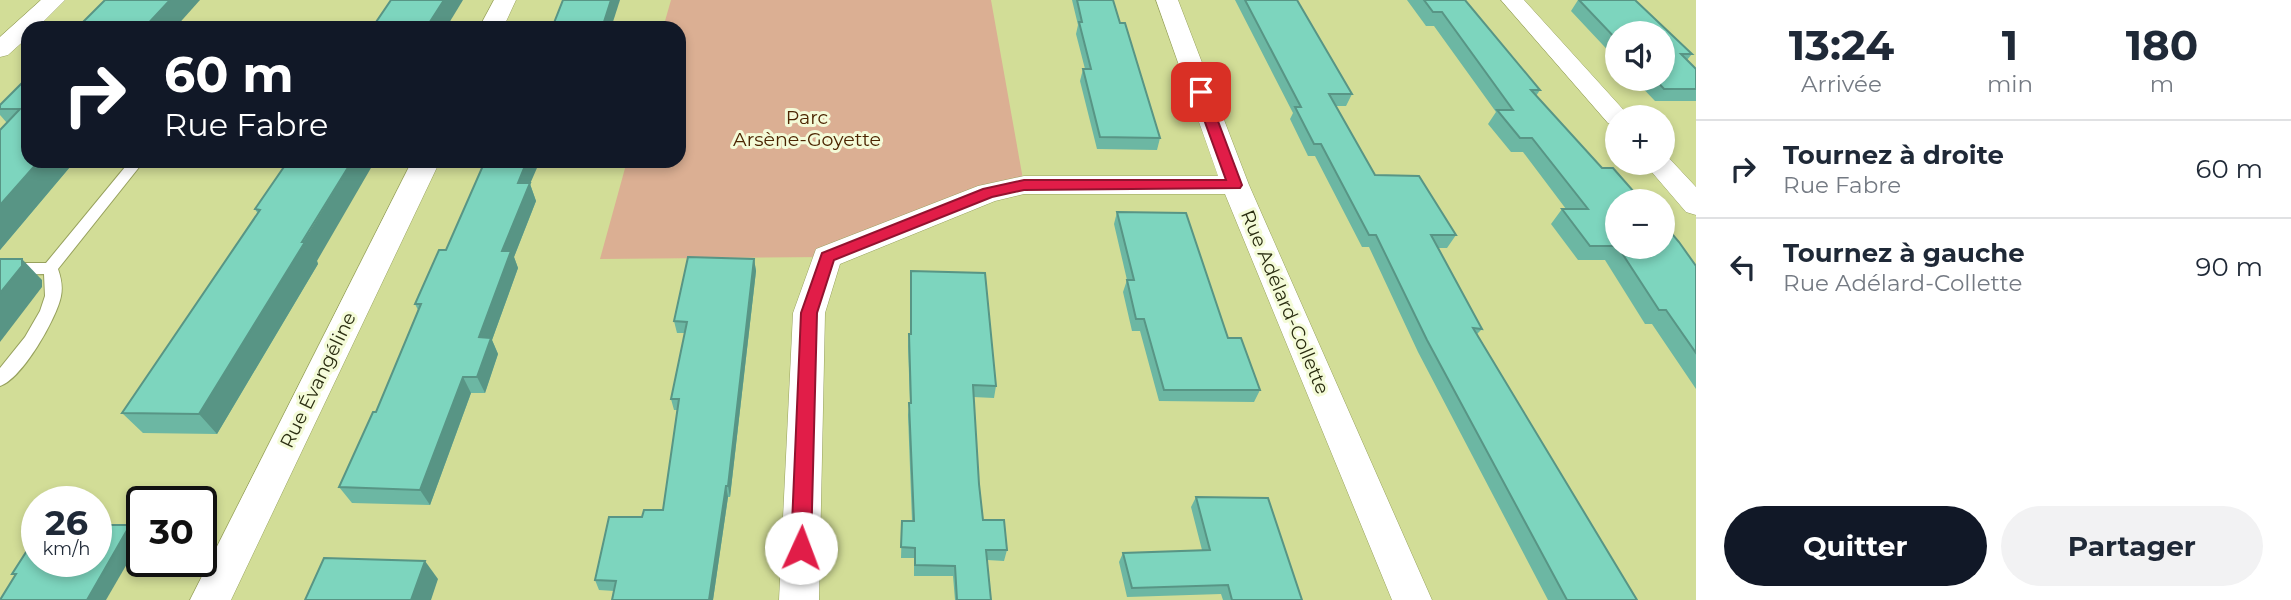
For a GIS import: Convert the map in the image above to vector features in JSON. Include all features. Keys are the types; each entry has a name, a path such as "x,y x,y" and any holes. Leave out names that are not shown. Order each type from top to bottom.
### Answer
{"street":[{"path":"31,21 54,0"},
{"path":"494,21 505,0"},
{"name":"Rue Adélard-Collette","path":"1167,0 1235,185 1412,600"},
{"path":"1512,0 1607,105"},
{"path":"0,50 21,31"},
{"name":"Rue Évangéline","path":"210,600 423,168"},
{"path":"1669,175 1696,205"},
{"path":"799,600 809,313 827,257 988,193 1024,185 1235,185"}],"lane":[{"path":"0,269 50,268 131,168"},
{"path":"0,379 20,356 54,301 56,280 50,268"}],"green space":[{"name":"Parc Arsène-Goyette","path":"671,0 991,0 1024,185 827,257 600,259 625,168 686,168 686,21 665,21"}],"building":[{"path":"105,0 170,0 150,21 84,21"},
{"path":"391,0 444,0 430,21 377,21"},
{"path":"563,0 611,0 604,21 555,21"},
{"path":"1077,0 1113,0 1120,23 1125,23 1160,138 1100,137 1083,69 1091,69 1079,22 1082,22"},
{"path":"1245,0 1297,0 1352,94 1329,94 1375,175 1419,176 1456,235 1431,235 1482,329 1473,328 1637,600 1567,600 1427,340 1376,235 1369,235 1321,144 1314,144 1295,107 1301,107"},
{"path":"1424,0 1465,0 1540,90 1531,90 1602,168 1605,168 1605,175 1619,175 1631,189 1605,189 1605,246 1590,246 1562,209 1588,209 1532,138 1520,138 1497,110 1513,110 1442,12 1433,12"},
{"path":"1579,0 1635,0 1657,21 1605,21 1605,27"},
{"path":"1675,38 1692,54 1681,54 1696,69 1696,89 1675,89"},
{"path":"21,84 21,168 33,168 0,205 0,130 20,109 0,109 0,105"},
{"path":"283,168 348,168 199,414 122,413 260,210 255,209"},
{"path":"482,168 524,168 518,183 530,183 502,251 511,251 479,337 491,338 477,377 463,377 420,490 339,487 373,412 376,412 421,304 415,304 439,250 446,250"},
{"path":"1117,212 1186,213 1228,338 1241,338 1260,390 1164,390 1144,319 1136,319 1127,280 1134,280"},
{"path":"1675,237 1696,266 1696,353 1666,310 1659,310 1626,259 1675,259"},
{"path":"688,257 754,259 728,486 709,600 612,600 616,581 595,580 609,517 642,517 644,510 663,510 679,399 671,399 687,322 674,321"},
{"path":"0,259 22,259 22,266 0,293"},
{"path":"911,271 985,273 996,386 973,385 979,484 983,520 1004,520 1007,550 986,550 991,600 957,600 955,566 915,565 915,548 901,547 902,521 914,521 909,403"},
{"path":"1196,497 1268,498 1302,600 1232,600 1228,585 1132,588 1123,553 1210,550"},
{"path":"112,525 126,525 126,532 112,556"},
{"path":"324,558 425,561 411,600 305,600"},
{"path":"21,560 21,577 100,577 87,600 0,600 16,574 12,574"}],"route":[{"path":"801,548 809,313 827,257 988,193 1024,185 1235,185 1201,92"}]}
